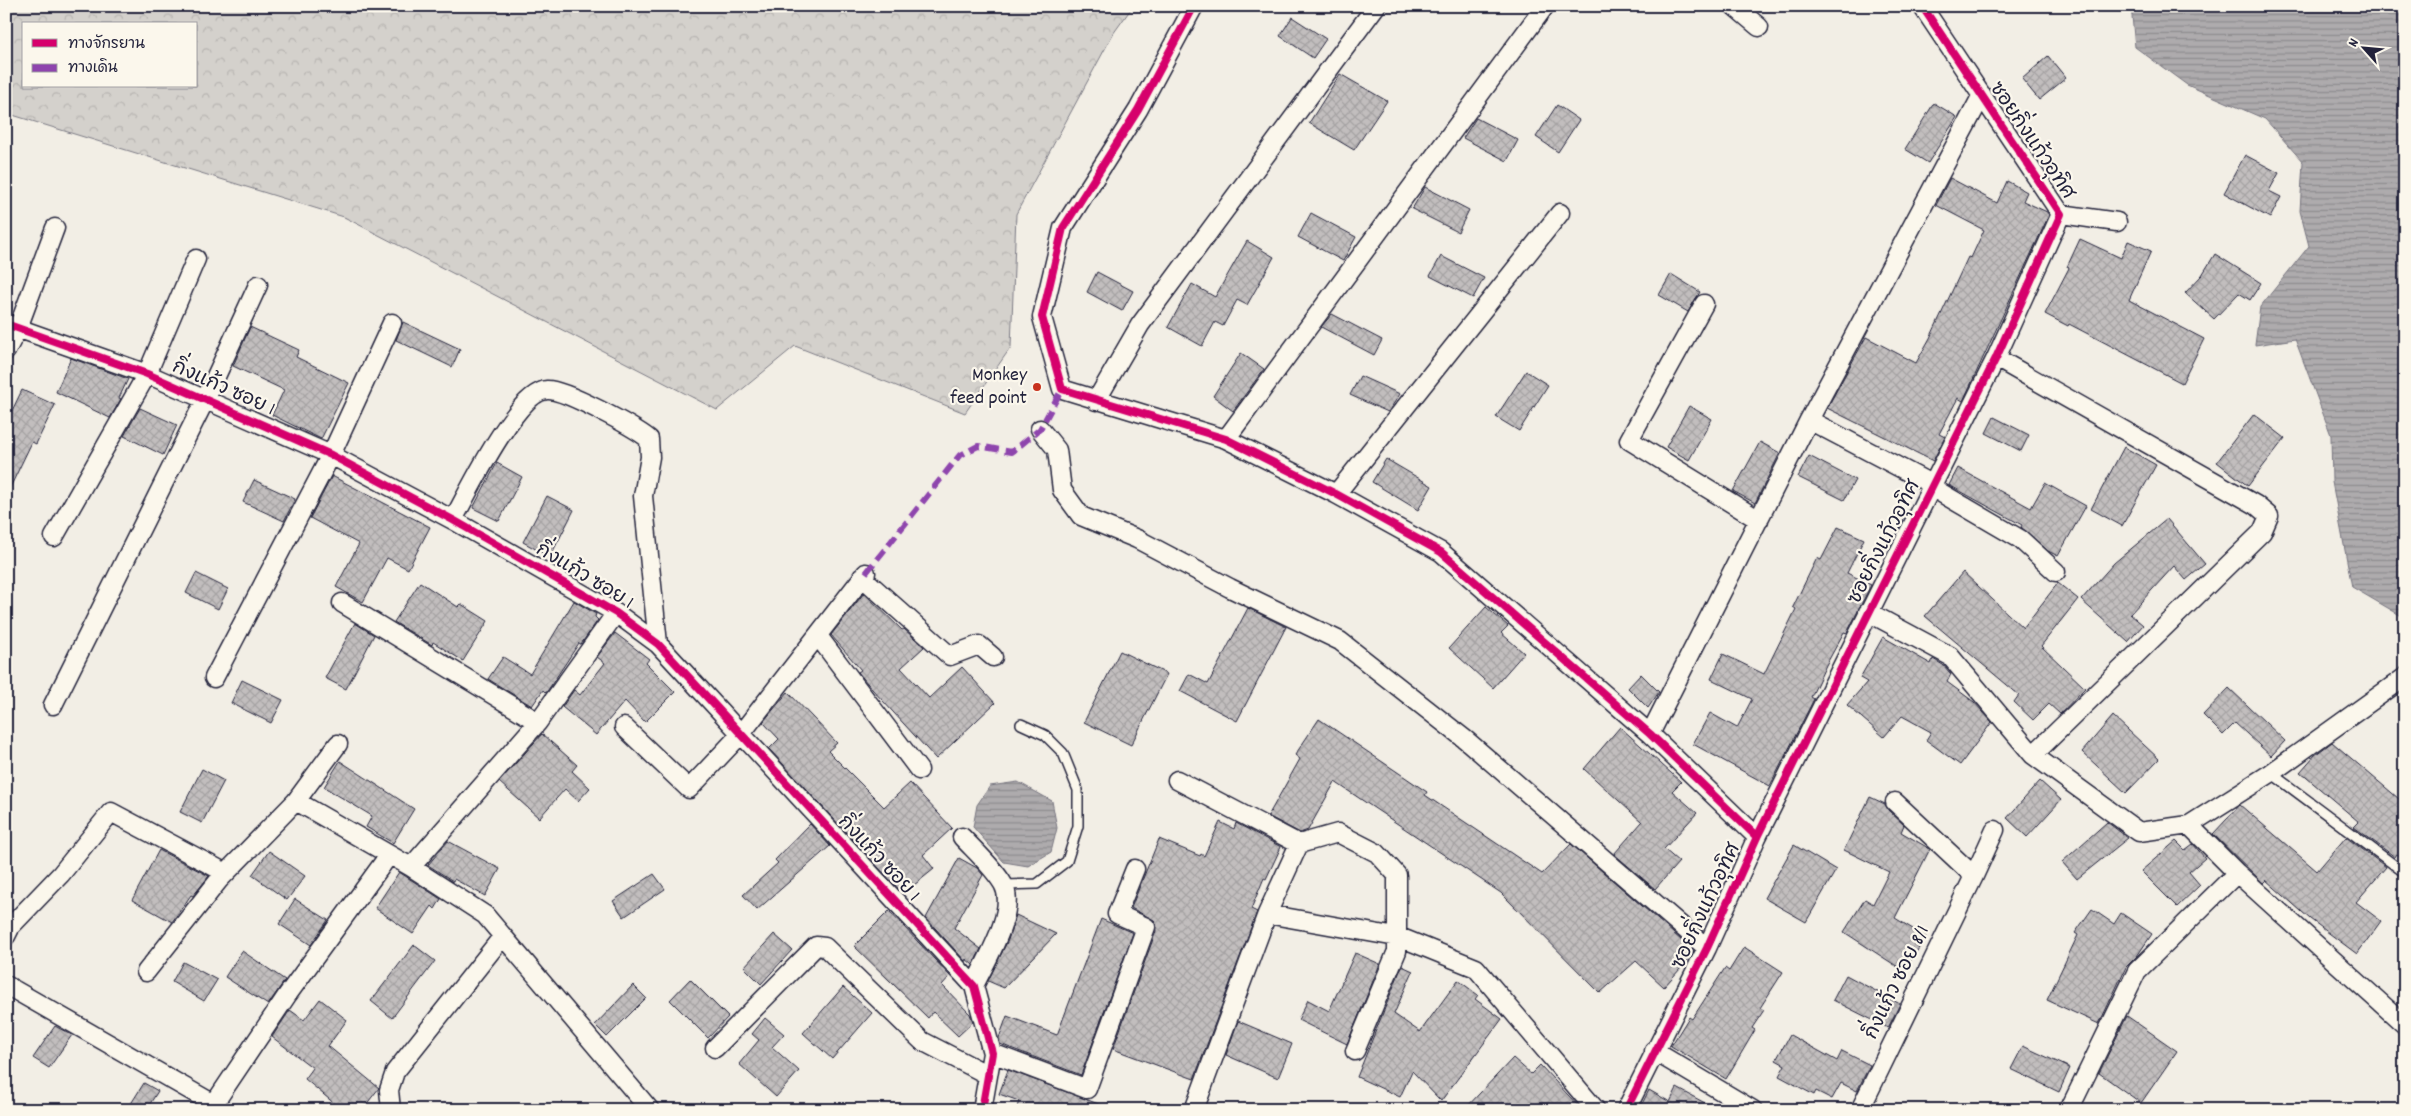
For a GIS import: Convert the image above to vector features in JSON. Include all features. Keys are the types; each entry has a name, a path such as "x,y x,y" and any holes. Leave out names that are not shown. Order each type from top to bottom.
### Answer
{"street":[{"path":"1194,6 1138,110 1063,228 1042,317 1062,389 1096,401 1226,439 1336,494 1441,552 1650,734 1757,837"},
{"path":"1096,401 1140,325 1376,6"},
{"path":"1226,439 1545,6"},
{"path":"1734,6 1759,28"},
{"name":"ซอยกิ่งแก้วอุทิศ","path":"1626,1110 1707,948 1757,837 1996,358 2061,214 1922,6"},
{"path":"1650,734 1809,420 1982,95"},
{"path":"1336,494 1560,212"},
{"path":"2061,214 2117,222"},
{"path":"6,351 12,326 55,228"},
{"path":"54,537 147,374 196,259"},
{"path":"53,705 206,398 258,285"},
{"path":"1704,304 1629,440 1759,520"},
{"path":"214,678 331,455 392,323"},
{"name":"กิ่งแก้ว ซอย 1","path":"12,326 147,374 206,398 331,455 453,520 616,612 658,644 740,735 974,986 992,1053 982,1110"},
{"path":"1996,358 2256,505 2269,516 2262,532 2033,755"},
{"path":"453,520 500,436 530,397 547,390 564,394 634,427 649,439 650,457 643,496 658,644"},
{"path":"1809,420 1932,486 2020,539 2056,572"},
{"path":"1040,428 1056,450 1062,490 1081,516 1137,539 1230,588 1340,641 1466,740 1707,948"},
{"path":"624,727 690,789 740,735 864,575 950,656 979,645 993,657"},
{"path":"342,603 538,722"},
{"path":"411,867 538,722 616,612"},
{"path":"1868,612 1950,656 2033,755 2139,832 2189,824 2271,773 2405,677"},
{"path":"818,636 919,770"},
{"path":"146,972 226,873 296,801 338,744"},
{"path":"1176,780 1299,844 1338,833 1377,853 1397,875 1397,951 1355,1051"},
{"path":"296,801 411,867 485,915 650,1110"},
{"path":"1895,802 1974,876"},
{"path":"6,936 12,926 61,874 111,812 226,873"},
{"path":"2189,824 2237,873 2405,1025"},
{"name":"กิ่งแก้ว ซอย 8/1","path":"1860,1110 1995,830"},
{"path":"962,837 1004,885 1007,904 1003,926 974,986"},
{"path":"1194,1110 1267,914 1299,844"},
{"path":"6,985 216,1107 288,994 389,855"},
{"path":"992,1053 1087,1088 1146,927 1117,914 1136,869"},
{"path":"2069,1110 2137,971 2237,873"},
{"path":"1267,914 1397,937 1476,968 1596,1110"},
{"path":"391,1110 389,1090 394,1072 503,936"},
{"path":"715,1048 816,946 825,947 922,1041 988,1075"},
{"path":"1654,1051 1753,1110"}],"lane":[{"path":"1004,885 1037,884 1067,861 1078,826 1078,790 1063,753 1045,735 1021,724"},
{"path":"2271,773 2405,873"}],"green space":[{"path":"6,6 1133,6 1113,34 1016,214 1011,347 965,413 795,346 717,410 344,217 6,113"}],"shaded area":[{"path":"2131,6 2405,6 2405,618 2352,587 2332,482 2331,435 2295,339 2255,345 2260,307 2309,246 2300,211 2303,162 2265,119 2187,85 2135,47"},
{"path":"1018,782 1052,801 1057,828 1051,852 1028,866 1004,862 973,827 977,805 990,786"}],"building":[{"path":"1292,17 1326,39 1313,58 1280,36"},
{"path":"2048,56 2066,78 2039,100 2022,79"},
{"path":"1340,74 1387,101 1354,150 1309,123"},
{"path":"1934,103 1957,117 1928,163 1905,149"},
{"path":"1557,105 1579,120 1558,152 1536,137"},
{"path":"1476,118 1518,140 1507,161 1463,138"},
{"path":"2245,155 2279,173 2269,191 2281,197 2270,218 2224,193"},
{"path":"1950,178 1997,203 2007,181 2027,192 2023,201 2047,212 2049,215 1963,401 1958,398 1939,434 1945,437 1933,461 1827,408 1866,337 1916,363 1930,338 1968,257 1971,258 1984,230 1936,205"},
{"path":"1425,187 1469,210 1458,232 1412,209"},
{"path":"1311,213 1356,237 1343,261 1298,237"},
{"path":"2080,239 2121,258 2128,241 2151,251 2129,300 2204,339 2182,383 2069,324 2068,326 2045,314 2069,268 2067,267"},
{"path":"1247,241 1274,257 1247,305 1237,300 1223,326 1215,322 1202,346 1168,327 1192,284 1215,297"},
{"path":"2215,254 2261,283 2250,300 2239,293 2214,319 2185,293 2202,275"},
{"path":"1441,256 1484,278 1473,298 1430,276"},
{"path":"1097,272 1133,291 1122,311 1087,292"},
{"path":"1671,274 1700,292 1688,312 1659,295"},
{"path":"1332,314 1382,340 1374,355 1321,327"},
{"path":"403,322 460,349 452,367 396,340"},
{"path":"250,327 299,350 296,357 349,383 321,439 272,415 284,390 233,366"},
{"path":"1241,353 1264,369 1233,411 1213,396"},
{"path":"71,358 128,379 119,398 121,399 110,418 56,392"},
{"path":"1526,371 1548,385 1519,431 1496,417"},
{"path":"1360,376 1400,394 1388,412 1350,395"},
{"path":"22,390 55,405 36,444 32,442 6,496 6,423"},
{"path":"1689,406 1712,419 1689,460 1666,447"},
{"path":"140,408 177,425 163,455 124,436"},
{"path":"2254,414 2285,438 2248,486 2217,462"},
{"path":"1994,417 2029,435 2021,451 1986,433"},
{"path":"1760,442 1780,453 1755,503 1733,491"},
{"path":"2124,447 2156,465 2122,526 2091,509"},
{"path":"1809,456 1855,480 1844,500 1798,477"},
{"path":"1386,459 1432,486 1418,510 1372,482"},
{"path":"497,463 522,477 499,521 473,508"},
{"path":"1958,468 2031,508 2045,483 2086,506 2058,556 2048,551 2021,527 2022,525 1949,485"},
{"path":"332,476 430,527 408,569 387,558 363,602 336,587 359,544 310,518"},
{"path":"254,480 295,499 284,521 243,502"},
{"path":"547,496 574,510 550,557 523,542"},
{"path":"2167,519 2205,564 2186,580 2174,566 2130,614 2143,625 2128,642 2081,600 2114,563"},
{"path":"1838,527 1864,539 1847,573 1871,585 1847,633 1844,632 1826,665 1811,697 1814,699 1770,786 1693,744 1710,713 1737,728 1752,699 1711,679 1723,654 1764,674 1796,609 1793,607 1817,558 1821,560"},
{"path":"1963,572 2023,628 2058,583 2078,599 2041,646 2085,688 2060,714 2049,704 2033,720 2014,702 2019,695 1925,616"},
{"path":"196,573 228,589 218,609 186,593"},
{"path":"420,582 458,607 461,604 488,621 463,661 433,642 432,645 394,622"},
{"path":"864,593 902,630 904,629 924,647 901,668 929,698 962,667 995,703 936,759 872,689 858,672 861,670 831,635"},
{"path":"574,601 596,614 595,617 598,620 581,644 579,643 546,693 543,690 532,706 488,679 503,657 530,674"},
{"path":"1486,607 1508,626 1501,633 1524,653 1493,688 1449,648"},
{"path":"1248,608 1286,627 1237,721 1180,691 1189,674 1208,684"},
{"path":"355,623 374,635 346,689 325,678"},
{"path":"615,633 649,659 646,663 675,692 645,722 625,701 596,735 562,707 574,690 580,695 605,663 597,657"},
{"path":"1883,637 1931,664 1933,659 1943,665 1951,674 1947,682 1974,702 1992,722 1960,765 1926,740 1931,732 1902,716 1884,737 1847,705 1867,682 1860,678"},
{"path":"1120,651 1167,674 1131,745 1084,722"},
{"path":"1641,674 1659,692 1648,708 1628,688"},
{"path":"242,680 283,700 271,723 231,703"},
{"path":"2229,688 2285,741 2271,756 2235,723 2223,735 2203,715"},
{"path":"788,692 837,743 828,751 884,807 910,783 952,828 923,855 934,869 903,894 769,749 779,739 763,722"},
{"path":"2113,716 2159,759 2126,793 2082,752"},
{"path":"1319,719 1427,792 1425,795 1542,874 1571,844 1694,951 1689,959 1664,987 1636,961 1600,993 1501,893 1335,782 1308,830 1300,833 1268,816 1300,759 1295,755"},
{"path":"1620,727 1681,782 1672,791 1697,813 1664,849 1679,862 1655,889 1614,854 1642,822 1584,769"},
{"path":"542,734 577,765 572,771 590,788 578,801 565,789 539,818 499,782"},
{"path":"2332,742 2405,804 2405,860 2397,854 2395,857 2354,827 2359,822 2300,772 2315,755"},
{"path":"340,761 414,809 393,843 366,827 372,816 324,787"},
{"path":"202,769 224,781 202,823 180,812"},
{"path":"2040,781 2061,800 2027,837 2007,818"},
{"path":"1870,797 1885,804 1888,810 1904,825 1901,832 1930,849 1895,918 1926,937 1904,971 1844,932 1865,899 1873,904 1889,872 1844,850"},
{"path":"2240,805 2317,871 2346,837 2386,867 2356,902 2381,921 2357,954 2310,919 2266,880 2263,883 2213,834"},
{"path":"1220,822 1234,829 1236,823 1281,847 1266,879 1264,878 1251,909 1257,912 1194,1079 1113,1049 1156,931 1154,920 1131,908 1159,839 1204,856"},
{"path":"2107,822 2128,838 2077,879 2062,862"},
{"path":"810,824 830,846 757,910 743,895 778,863 775,860"},
{"path":"448,841 500,869 485,896 454,879 453,881 428,865"},
{"path":"2176,841 2185,850 2193,844 2205,858 2189,872 2200,885 2177,907 2141,871"},
{"path":"1794,845 1836,870 1806,922 1764,898"},
{"path":"159,850 209,876 193,896 191,895 172,922 132,900"},
{"path":"269,851 305,876 287,900 252,875"},
{"path":"959,858 977,868 983,875 954,928 981,949 973,965 966,959 965,961 926,918"},
{"path":"399,872 441,899 435,909 432,906 413,934 375,908"},
{"path":"654,874 665,889 624,917 613,901"},
{"path":"295,899 328,920 311,945 279,924"},
{"path":"2092,909 2114,924 2121,913 2152,934 2137,956 2126,967 2099,1024 2047,1000 2078,935 2075,933"},
{"path":"889,911 950,976 942,985 970,1014 973,1022 958,1036 933,1012 928,1018 854,946"},
{"path":"1016,915 1056,934 1004,988 988,981 1008,940"},
{"path":"1101,919 1133,933 1081,1075 1000,1044 999,1038 1007,1016 1057,1035"},
{"path":"774,934 792,950 761,984 744,967"},
{"path":"414,945 435,961 392,1018 371,1001"},
{"path":"1744,947 1783,972 1760,1008 1764,1010 1752,1028 1755,1030 1726,1079 1671,1046 1689,1017 1692,1019 1725,968 1729,971"},
{"path":"242,951 285,980 268,1005 225,977"},
{"path":"1355,953 1380,964 1347,1044 1298,1020 1308,1000 1329,1011"},
{"path":"183,962 217,980 204,1001 172,982"},
{"path":"1402,966 1413,971 1394,1014 1420,1032 1458,980 1478,995 1475,999 1502,1019 1441,1101 1412,1071 1400,1097 1357,1077"},
{"path":"1846,975 1900,1004 1888,1028 1833,1000"},
{"path":"690,979 728,1017 708,1038 670,1000"},
{"path":"633,985 646,998 607,1037 595,1025"},
{"path":"843,987 872,1013 832,1059 803,1033"},
{"path":"320,999 347,1020 328,1046 379,1088 362,1110 342,1110 305,1079 313,1068 272,1037 290,1010 304,1020"},
{"path":"2127,1016 2177,1051 2141,1103 2099,1073"},
{"path":"765,1018 784,1034 772,1047 799,1071 776,1097 739,1064 759,1040 752,1034"},
{"path":"1238,1021 1292,1044 1278,1078 1226,1055"},
{"path":"55,1026 72,1035 49,1068 33,1058"},
{"path":"1790,1035 1837,1061 1842,1051 1870,1065 1857,1091 1841,1083 1832,1099 1816,1091 1814,1095 1779,1076 1785,1065 1776,1060"},
{"path":"2023,1046 2070,1068 2059,1092 2011,1069"},
{"path":"1513,1058 1531,1074 1540,1065 1582,1110 1464,1110"},
{"path":"1008,1070 1109,1108 1109,1110 1016,1110 1019,1101 999,1094"},
{"path":"144,1083 158,1091 146,1110 127,1110"},
{"path":"1677,1088 1718,1110 1639,1110 1649,1090 1670,1102"}],"marked path":[{"path":"866,573 959,456 978,446 1012,452 1040,429 1062,389"}],"cycle path":[{"path":"1194,6 1138,110 1063,228 1042,317 1062,389 1226,439 1336,494 1441,552 1650,734 1757,837"},
{"path":"1626,1110 1707,948 1757,837 1996,358 2061,214 1922,6"},
{"path":"6,324 147,374 331,455 453,520 616,613 658,644 974,986 992,1053 982,1110"}],"place":[{"name":"Monkey feed point","path":"1037,387"}]}
